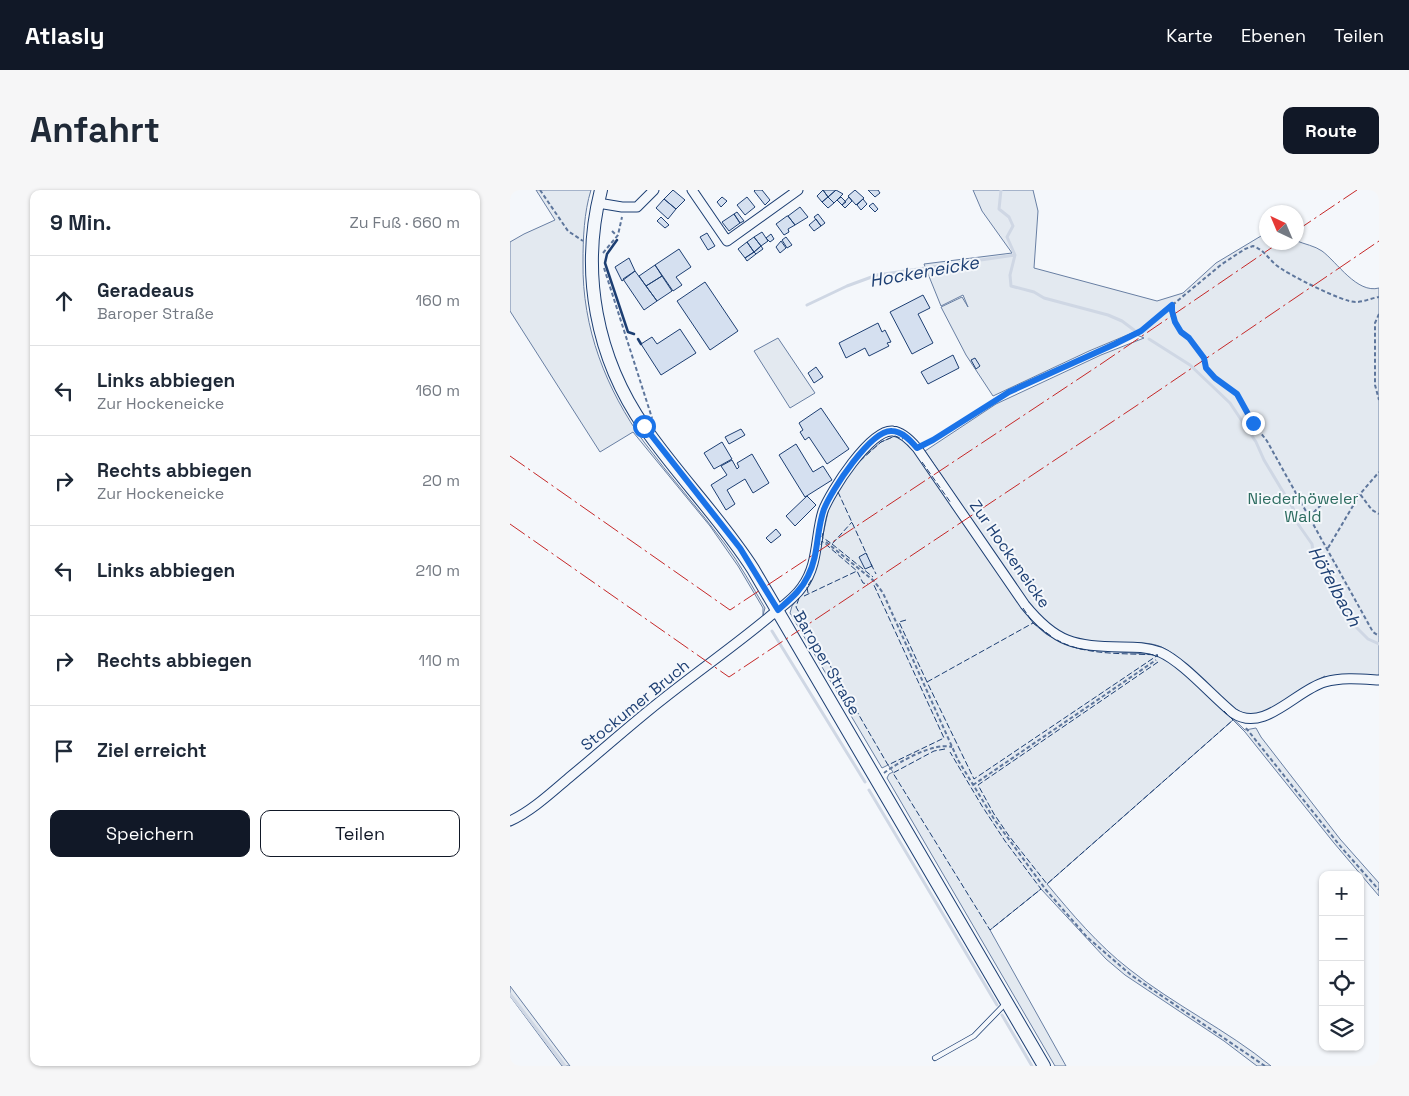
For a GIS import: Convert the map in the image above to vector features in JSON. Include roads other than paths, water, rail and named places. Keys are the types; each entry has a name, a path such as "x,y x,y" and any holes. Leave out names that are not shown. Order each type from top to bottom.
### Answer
{"main road":[{"name":"Baroper Straße","path":"601,190 592,245 592,284 596,315 617,381 630,405 658,446 740,548 1044,1066"}],"street":[{"path":"598,203 622,207 637,207 654,190"},
{"path":"692,190 727,241 798,190"},
{"name":"Zur Hockeneicke","path":"778,610 797,593 806,581 814,562 822,516 828,500 854,462 873,440 882,433 892,430 901,433 917,448 1025,605 1055,635 1073,643 1143,648 1164,654 1239,718 1253,720 1270,714 1300,694 1326,682 1337,679 1379,680"},
{"name":"Stockumer Bruch","path":"510,821 550,794 658,703 778,610"}],"lane":[{"path":"935,1058 974,1036 1006,1002"}],"waterway":[{"name":"Höfelbach","path":"1001,190 999,209 1009,217 1013,226 1007,237 1015,255 1010,275 1011,286 1034,292 1044,298 1108,315 1122,321 1134,330"},
{"name":"Hockeneicke","path":"807,305 847,286 877,275 1015,255"},
{"name":"Höfelbach","path":"1149,339 1190,365 1230,403 1256,442 1264,460 1294,510 1298,524 1312,544 1313,551 1321,558 1334,589 1340,596 1342,606 1350,613 1351,622 1368,639 1379,644"},
{"path":"772,631 865,782"},
{"path":"869,790 997,1005"},
{"path":"510,994 565,1066"},
{"path":"1002,1015 1032,1066"}],"park label":[{"name":"Niederhöweler Wald","path":"1303,507"}]}
